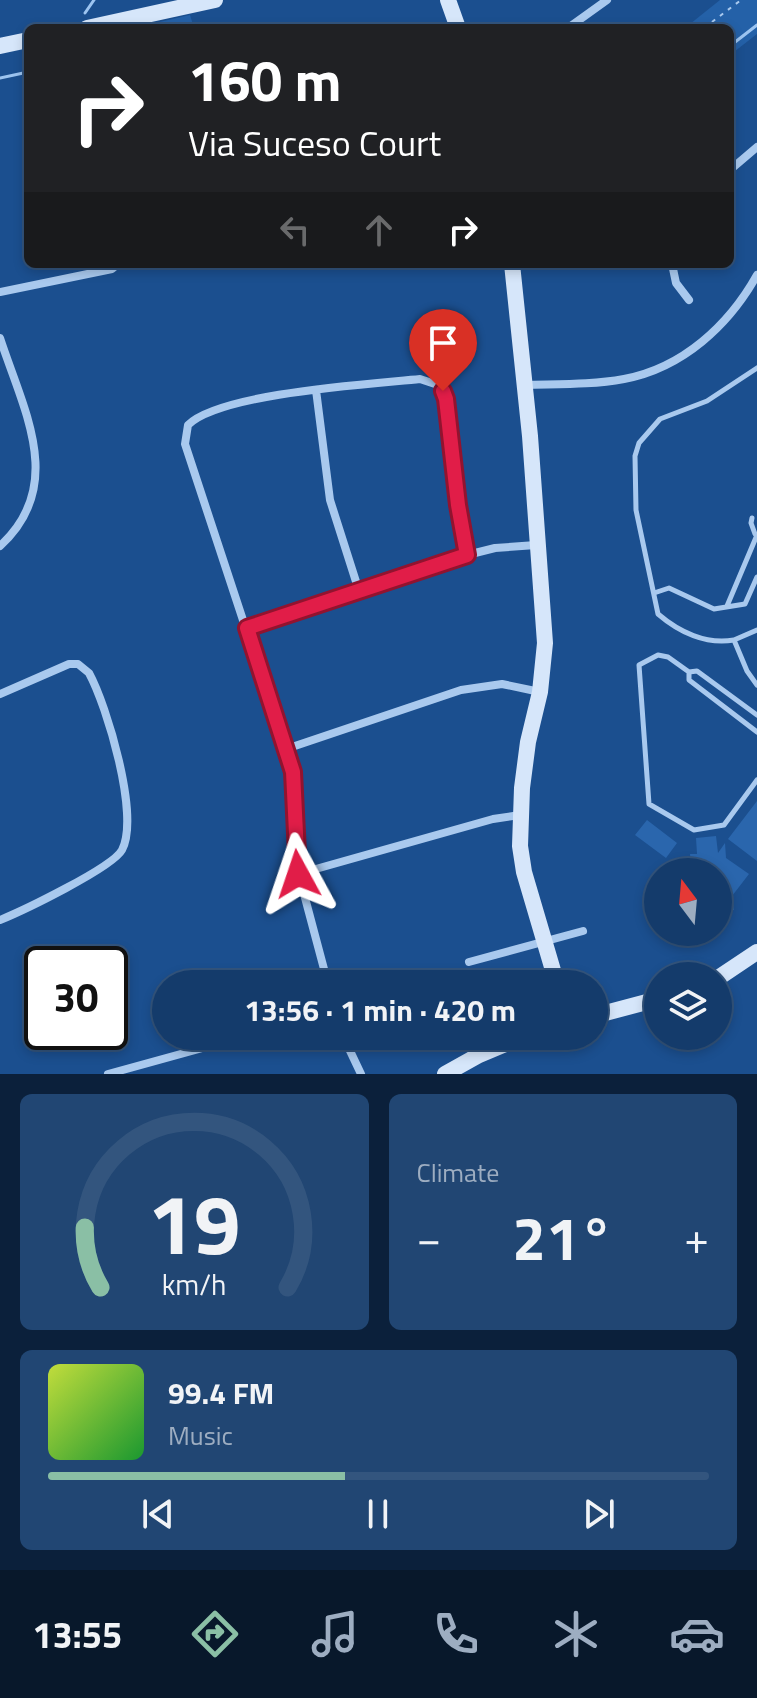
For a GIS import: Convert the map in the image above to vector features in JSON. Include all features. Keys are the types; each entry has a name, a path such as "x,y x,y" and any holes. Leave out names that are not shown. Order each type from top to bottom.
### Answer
{"street":[{"path":"105,24 215,0"},
{"path":"448,0 457,24"},
{"path":"574,24 607,0"},
{"path":"0,46 24,41"},
{"path":"734,167 757,147"},
{"path":"0,292 113,268"},
{"path":"512,268 545,643 540,692 527,750 520,815 524,872 553,970"},
{"path":"673,268 676,283 689,300"},
{"path":"524,385 613,380 656,368 684,355 716,331 740,303 757,275"},
{"path":"0,338 34,442 37,463 34,493 28,511 20,525 0,546"},
{"path":"324,970 298,874 293,772 185,444 185,430 201,415 278,395 420,379 438,385 446,399 467,555"},
{"path":"316,390 330,500 359,591"},
{"path":"247,628 467,555 495,548 536,545"},
{"path":"0,694 69,664 78,664 89,673 118,754 127,825 126,839 118,855 58,892 0,920"},
{"path":"286,749 461,690 502,684 540,692"},
{"path":"298,874 481,822 520,815"},
{"path":"469,962 583,931"},
{"path":"732,969 757,952"},
{"path":"608,1012 644,1003"},
{"path":"108,1074 195,1050"},
{"path":"350,1050 361,1074"},
{"path":"445,1074 491,1050"}],"lane":[{"path":"757,368 707,401 660,419 639,443 635,456 636,510 658,614 681,632 719,642 734,640 757,630"},
{"path":"726,607 756,535 752,518"},
{"path":"654,593 669,588 714,609 745,604 757,577"},
{"path":"734,640 747,671 757,685"},
{"path":"757,715 697,671 689,672 668,657 658,655 639,665 649,804 694,830 724,825 757,780"},
{"path":"689,672 689,680 757,731"},
{"path":"721,705 728,694"}],"path":[{"path":"709,24 741,0"}],"shaded area":[{"path":"720,0 757,0 757,34 734,52 734,24 690,24"},
{"path":"190,15 193,24 151,24"}],"building":[{"path":"757,801 757,861 728,839"},
{"path":"647,820 677,843 666,858 635,835"},
{"path":"716,836 718,853 725,843 726,858 690,858 690,854 697,854 696,838"},
{"path":"732,862 749,874 732,896"}],"waterway":[{"path":"85,13 94,0"},
{"path":"734,43 757,25"},
{"path":"0,78 24,73"}],"route":[{"path":"298,874 293,772 247,628 467,555 443,391"}]}
